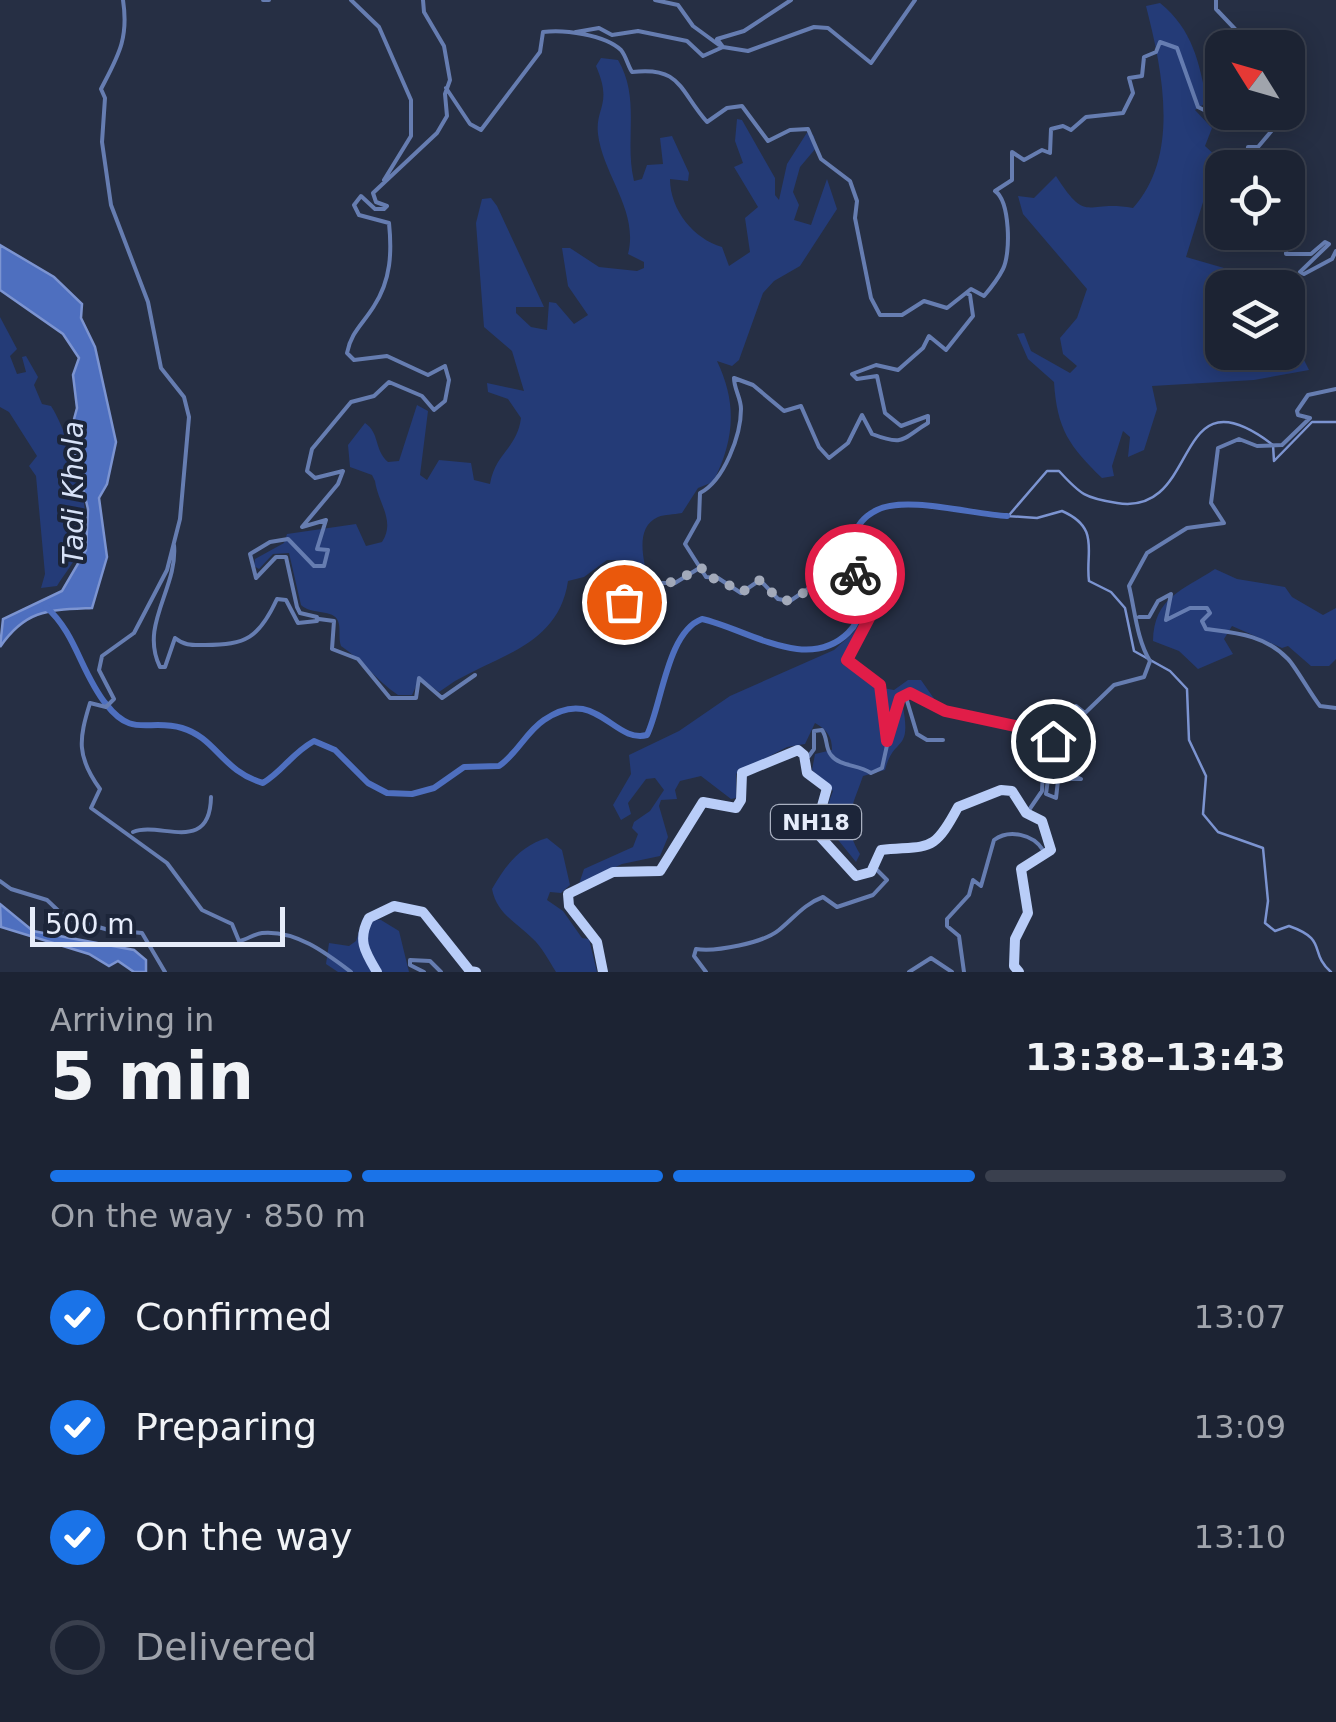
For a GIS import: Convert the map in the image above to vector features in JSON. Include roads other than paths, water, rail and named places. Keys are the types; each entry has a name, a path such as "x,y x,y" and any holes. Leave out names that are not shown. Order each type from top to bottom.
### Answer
{"main road":[{"name":"NH18","path":"603,972 597,942 567,902 568,894 612,872 636,868 660,871 704,802 736,808 742,800 742,773 794,750 804,755 807,772 827,788 814,825 817,835 839,854 849,872 868,874 878,851 914,849 929,843 948,831 958,807 1001,790 1014,793 1027,814"},
{"path":"1019,972 1014,966 1013,950 1028,913 1021,870 1052,850 1046,826 1027,814"},
{"path":"377,972 362,938 369,918 394,906 424,912 436,933 476,972 490,972"}],"street":[{"path":"123,0 127,36 122,54 101,89 105,98 102,142 111,205 148,302 161,368 184,397 189,417 180,519 168,570 141,624 128,640 102,656 99,670 114,699 106,707 90,703 78,738 100,792 92,810 134,833 144,828 165,834 198,828 209,818 212,797"},
{"path":"351,0 379,27 411,100 411,136 373,196 387,206 376,209 361,196 354,205 358,215 389,222 392,254 374,307 349,342 348,358 387,356 428,375 444,366 449,380 445,401 434,410 422,396 389,382 374,396 351,402 312,449 310,476 328,478 343,470 338,484 302,526 326,520 318,546 321,551 328,550 322,568 288,540 270,542 250,554 256,578 276,557 286,557 300,613 334,620 332,649 358,660 390,698 416,698 420,678 442,698 475,675"},
{"path":"382,184 437,134 446,116 446,88 450,80 444,46 424,12 423,0"},
{"path":"655,0 675,3 703,35 723,47 748,50 814,27 828,28 871,63 915,0"},
{"path":"723,47 717,39 744,31 791,0"},
{"path":"1216,0 1216,9 1236,30"},
{"path":"446,88 470,124 481,130 540,52 543,32 599,28 612,35 638,31 687,41 702,56 723,47"},
{"path":"574,32 620,49 632,72 654,68 675,78 707,122 727,108 742,106 768,141 790,130 808,129 821,159 850,181 857,202 854,218 862,235 871,298 880,315 902,315 924,301 946,308 971,290 984,296 1004,266 1009,215 1002,196 995,192 1012,180 1012,152 1024,160 1042,150 1050,154 1051,129 1063,126 1070,130 1086,117 1123,114 1133,93 1129,78 1142,76 1144,57 1156,52 1160,42 1176,48 1198,107 1205,110"},
{"path":"1248,150 1258,147 1271,130"},
{"path":"1286,250 1286,254 1311,254 1326,242 1329,244 1300,272 1304,274 1332,259 1336,251"},
{"path":"887,741 880,685 847,660 883,598 884,580 867,581 840,572 790,601 778,599 760,580 741,593 718,578 708,579 685,544 699,519 700,492 715,484 728,463 741,412 734,378 753,385 784,411 800,406 819,447 830,458 848,443 862,415 872,434 899,442 911,440 928,423 928,416 901,426 884,413 876,376 857,379 852,374 876,365 898,370 929,336 946,350 973,316 966,292"},
{"path":"906,694 925,697 961,716 1037,733 1067,726 1076,706 1085,713 1114,685 1144,677 1150,662 1140,648 1139,617 1129,586 1147,553 1188,528 1224,524 1211,503 1218,448 1240,439 1257,446 1282,445 1310,418 1298,416 1308,394 1336,389"},
{"path":"174,545 171,579 162,594 153,642 160,667 166,667 174,638 190,646 226,647 256,633 278,599 286,600 298,624 319,619"},
{"path":"620,591 624,602 637,601 657,583 675,582 701,567"},
{"path":"1139,617 1149,616 1158,602 1171,594 1166,620 1190,608 1207,608 1210,613 1202,621 1206,628 1257,637 1291,661 1298,679 1320,706 1336,708"},
{"path":"804,755 812,756 814,731 822,730 828,752 841,763 860,764 871,773 882,768 895,709 906,694"},
{"path":"906,694 917,734 928,740 943,740"},
{"path":"1024,728 1037,740 1064,740 1071,748 1070,774 1081,778 1063,778 1059,772 1056,798 1046,794 1049,772 1042,770 1042,792 1027,814"},
{"path":"122,827 173,869 202,910 232,924 238,941 264,933 294,936 310,948 330,952 350,972"},
{"path":"964,972 959,936 947,926 947,919 969,895 973,880 982,886 998,836 1027,836 1040,844 1040,855 1025,864"},
{"path":"706,972 694,956 696,949 716,952 776,933 802,909 823,897 837,907 873,895 888,880 873,867"},
{"path":"0,881 11,890 47,900 66,918 109,930 142,933 165,972"},
{"path":"910,972 931,958 952,972"},
{"path":"424,972 410,965 410,960 430,961 441,972"}],"waterway":[{"path":"1010,514 1047,471 1059,471 1084,494 1098,499 1117,503 1144,501 1163,489 1201,432 1217,423 1240,425 1273,445 1274,461 1312,422 1336,422"},
{"path":"46,607 65,629 97,692 124,721 194,733 238,771 263,783 314,741 335,750 368,783 387,793 412,794 434,788 464,767 499,766 538,725 562,711 590,711 624,731 647,735 673,653 690,626 702,619 796,649 832,644 848,633 858,618 861,602 855,535 862,521 877,510 905,504 1007,516"},
{"path":"1007,516 1037,518 1062,511 1082,525 1089,542 1089,581 1111,592 1125,608 1134,651 1170,671 1187,689 1189,740 1206,776 1203,814 1218,832 1263,848 1268,901 1265,923 1275,931 1289,926 1309,936 1331,972"}],"water label":[{"name":"Tadi Khola","path":"73,493"}]}
